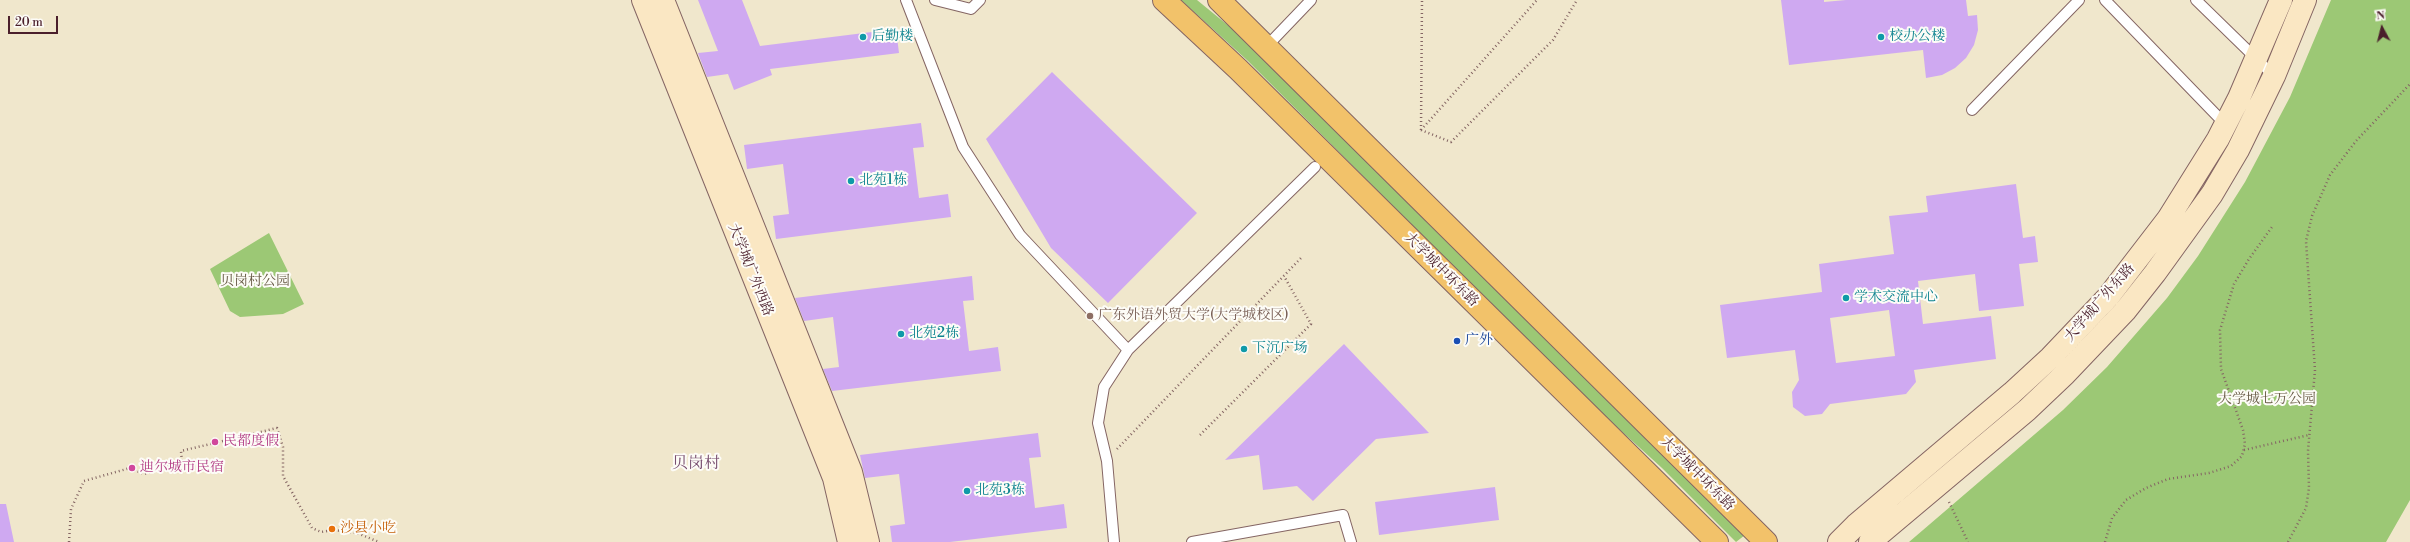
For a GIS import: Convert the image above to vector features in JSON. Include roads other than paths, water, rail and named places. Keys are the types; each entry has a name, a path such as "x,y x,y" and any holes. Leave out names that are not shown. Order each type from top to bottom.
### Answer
{"main road":[{"name":"大学城中环东路","path":"1164,0 1238,69 1717,542"},
{"name":"大学城中环东路","path":"1219,0 1766,542"}],"street":[{"name":"大学城广外西路","path":"642,0 834,478 849,542"},
{"name":"大学城广外西路","path":"663,0 851,472 868,542"},
{"name":"大学城广外东路","path":"1839,542 1856,525 2012,393 2082,326 2118,284 2168,219 2194,181 2226,124 2281,0"},
{"name":"大学城广外东路","path":"1870,542 2027,410 2098,341 2129,306 2187,231 2212,194 2242,141 2274,76 2305,0"}],"lane":[{"path":"906,0 963,147 1020,234 1128,350"},
{"path":"935,0 971,9 980,0"},
{"path":"1267,46 1311,0"},
{"path":"1972,110 2079,0"},
{"path":"2105,0 2242,141"},
{"path":"2196,0 2274,76"},
{"path":"1114,542 1107,461 1098,423 1104,387 1128,350 1315,167"},
{"path":"1192,542 1343,515 1351,542"}],"place":[{"name":"后勤楼","path":"863,37"},
{"name":"校办公楼","path":"1881,37"},
{"name":"北苑1栋","path":"851,181"},
{"name":"学术交流中心","path":"1846,298"},
{"name":"广东外语外贸大学(大学城校区)","path":"1090,316"},
{"name":"北苑2栋","path":"901,334"},
{"name":"广外","path":"1457,341"},
{"name":"下沉广场","path":"1244,349"},
{"name":"民都度假","path":"215,442"},
{"name":"迪尔城市民宿","path":"132,468"},
{"name":"北苑3栋","path":"967,491"},
{"name":"沙县小吃","path":"332,529"}],"district":[{"name":"贝岗村","path":"696,464"}],"park label":[{"name":"贝岗村公园","path":"255,282"},
{"name":"大学城七万公园","path":"2267,400"}]}
